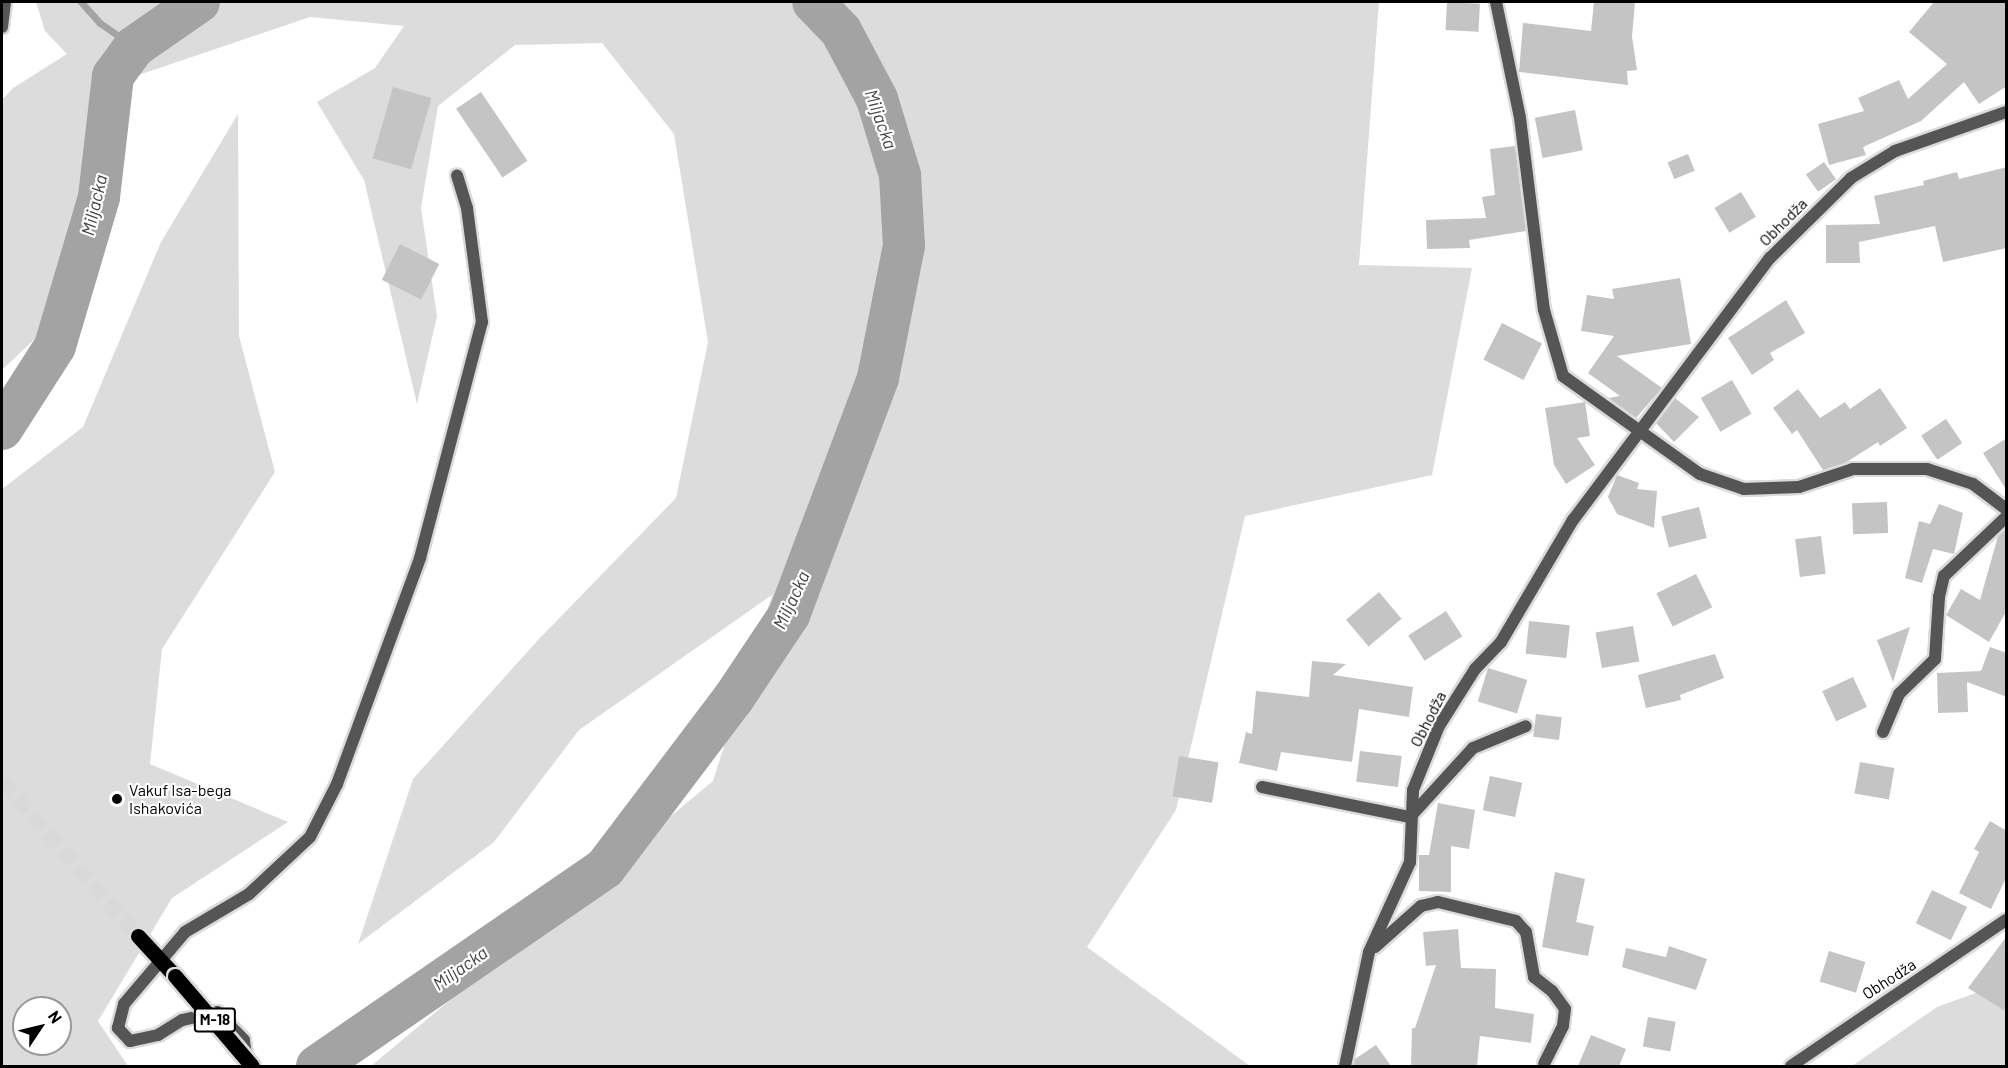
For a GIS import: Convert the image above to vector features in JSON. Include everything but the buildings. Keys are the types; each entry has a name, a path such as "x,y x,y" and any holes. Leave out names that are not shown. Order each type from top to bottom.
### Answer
{"main road":[{"name":"M-18","path":"138,936 176,976 250,1066"}],"street":[{"path":"2,27 6,2"},
{"path":"1496,2 1520,118 1551,342 1563,376 1639,428 1700,474 1744,489 1799,488 1853,469 1927,469 1972,484 2007,509"},
{"name":"Obhodža","path":"1345,1066 1369,952 1410,862 1410,817 1413,790 1439,726 1475,669 1501,642 1573,520 1639,428 1770,258 1851,178 1895,151 2007,112"},
{"path":"250,1066 244,1040 217,1012 182,1020 158,1035 130,1041 118,1028 124,1004 185,932 249,894 283,865 310,837 337,784 420,558 482,322 467,208 457,176"},
{"path":"1883,732 1899,694 1935,659 1939,597 1944,576 2007,517"},
{"path":"1262,787 1410,817 1473,748 1526,726"},
{"path":"1369,952 1421,906 1438,902 1516,921 1526,932 1534,977 1552,991 1565,1010 1563,1026 1544,1064"},
{"name":"Obhodža","path":"1791,1066 1826,1040 2007,920"}],"shaded area":[{"path":"36,2 1379,2 1359,265 1472,268 1432,475 1245,516 1176,810 1087,947 1250,1066 371,1066 713,781 772,595 579,730 494,842 358,944 413,779 538,640 676,498 708,342 674,134 602,43 515,45 438,106 421,208 437,316 417,404 364,180 317,102 375,68 404,26 310,17 124,80 45,329 2,370 2,100 13,88 67,54 45,31"},
{"path":"238,114 239,336 275,472 162,649 150,764 288,822 172,898 98,1021 128,1066 2,1066 2,489 83,427 161,242"},
{"path":"2006,982 2006,1066 1852,1066 1937,1007"}],"waterway":[{"path":"81,2 100,23 134,47"},
{"name":"Miljacka","path":"2,429 55,346 99,197 113,76 134,47 199,2"},
{"name":"Miljacka","path":"317,1066 605,868 733,699 789,615 878,378 904,246 900,175 877,99 841,31 813,2"}],"tunnel":[{"path":"2,781 138,936"}],"place":[{"name":"Vakuf Isa-bega Ishakovića","path":"117,799"}]}
